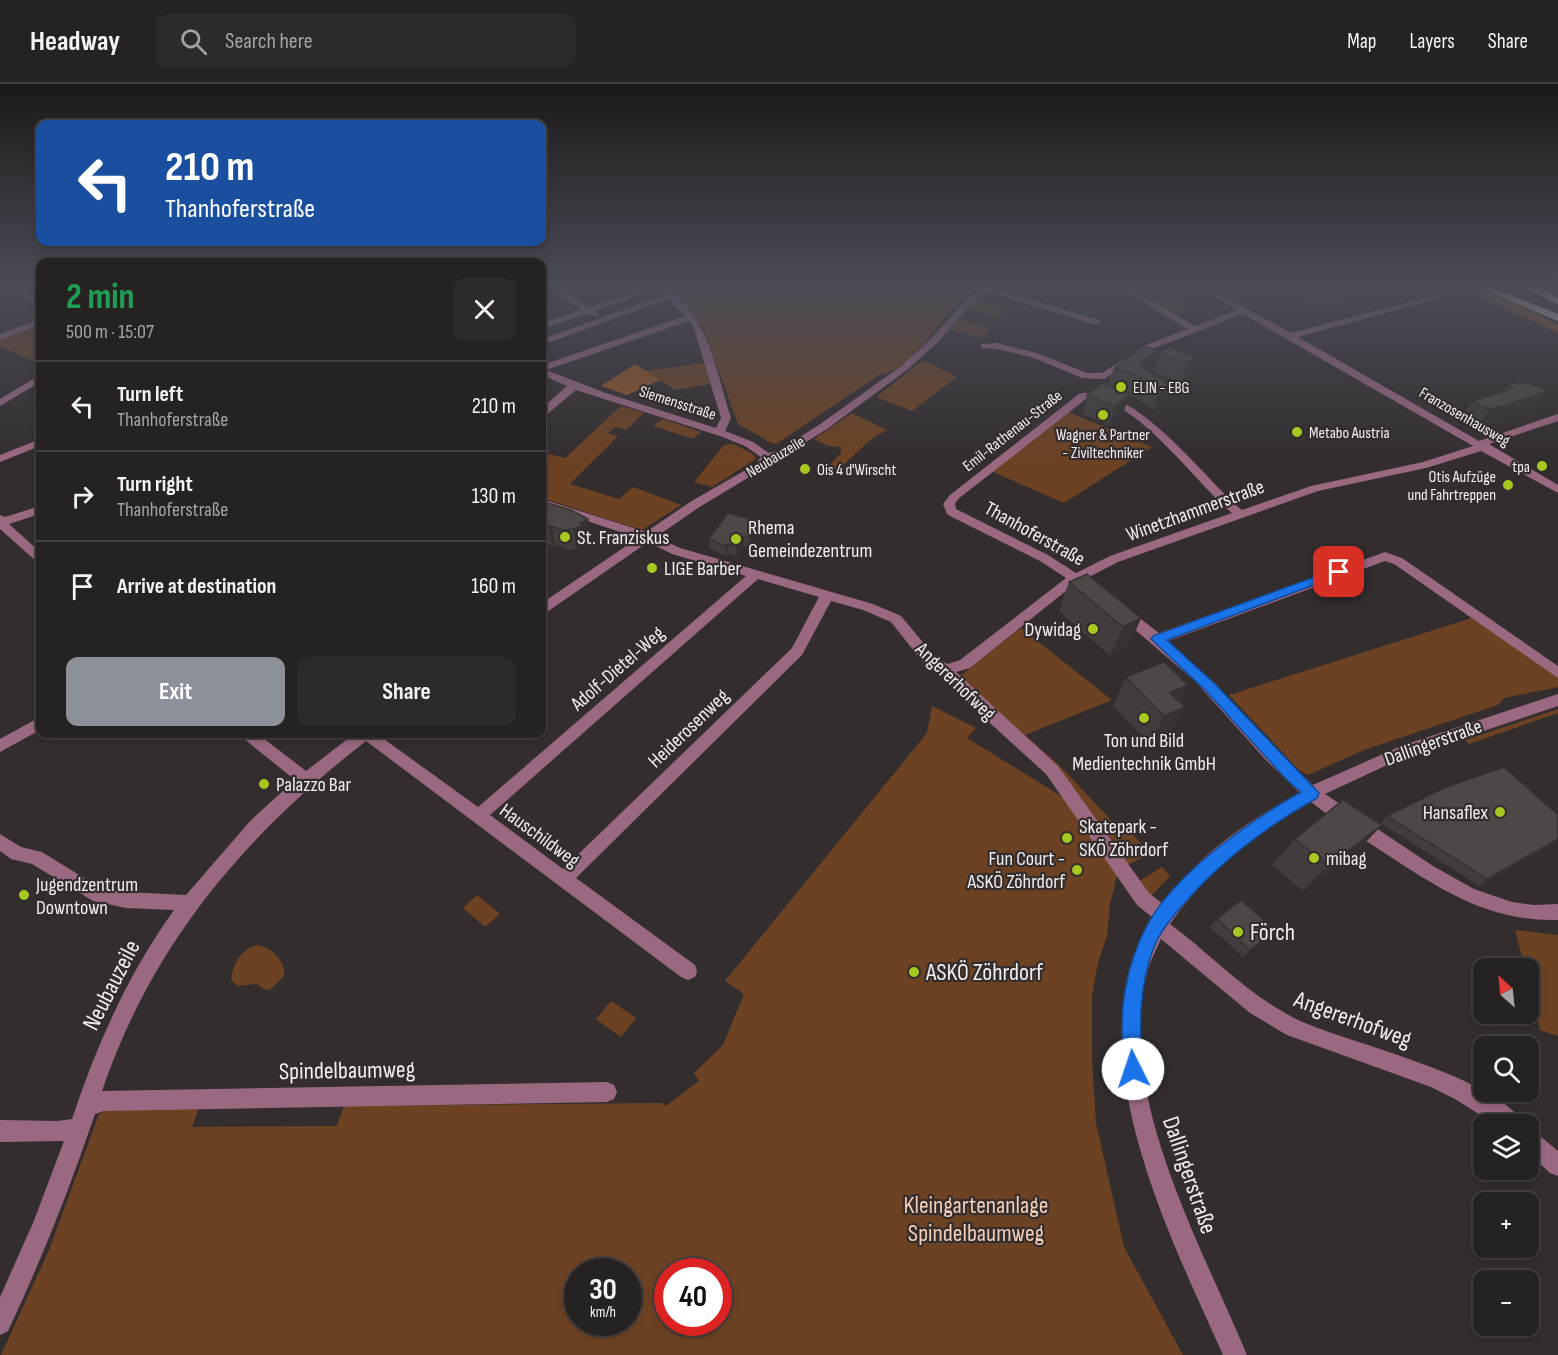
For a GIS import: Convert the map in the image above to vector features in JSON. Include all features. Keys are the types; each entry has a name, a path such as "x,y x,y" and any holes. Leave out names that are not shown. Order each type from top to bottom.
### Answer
{"street":[{"path":"546,369 618,343"},
{"path":"704,343 726,418 725,425 719,432"},
{"name":"Neubauzeile","path":"546,606 646,537 760,466 767,457 783,452 814,433 895,375 930,343"},
{"path":"984,346 997,346 1027,353 1086,376 1097,377 1111,372 1139,352 1160,343"},
{"name":"Franzosenhausweg","path":"1304,343 1558,490"},
{"name":"Siemensstraße","path":"546,372 574,386 719,432 759,450 767,457"},
{"path":"0,403 36,380"},
{"path":"546,410 574,386"},
{"name":"Emil-Rathenau-Straße","path":"949,507 954,497 970,484 1079,398 1092,394 1117,402 1133,412 1241,514"},
{"name":"Winetzhammerstraße","path":"947,670 965,664 1076,578 1114,560 1315,489 1426,465 1558,417"},
{"path":"0,459 36,444"},
{"name":"Angererhofweg","path":"546,503 646,537 676,551 879,611 896,620 931,662 947,670 952,679 1052,770 1159,920 1173,937 1223,982 1272,1017 1294,1029 1445,1082 1478,1098 1499,1114"},
{"name":"Thanhoferstraße","path":"949,507 956,514 1025,548 1076,578 1158,639 1211,688 1292,776 1312,793"},
{"path":"36,511 1,522 36,555"},
{"path":"1158,639 1385,556 1398,561 1558,673"},
{"name":"Adolf-Dietel-Weg","path":"478,816 755,575"},
{"name":"Heiderosenweg","path":"564,879 797,651 827,596"},
{"name":"Dallingerstraße","path":"1235,1355 1193,1260 1159,1173 1138,1101 1133,1069 1131,1014 1139,968 1146,946 1159,920 1192,882 1230,848 1282,810 1372,764 1558,700"},
{"path":"0,746 36,725"},
{"path":"253,738 305,779"},
{"name":"Neubauzeile","path":"0,1323 22,1276 80,1128 106,1051 137,983 190,903 229,854 279,802 305,779 360,738"},
{"name":"Hauschildweg","path":"371,738 688,971"},
{"path":"1312,793 1331,809 1462,892 1498,906 1519,911 1558,912"},
{"path":"0,842 17,854 36,857 93,893 126,900 190,903"},
{"name":"Spindelbaumweg","path":"88,1105 104,1101 607,1092"},
{"path":"0,1131 57,1132 80,1128"},
{"path":"1539,1149 1558,1165"}],"green space":[{"path":"0,343 36,343 36,362 0,346"},
{"path":"709,343 924,343 901,365 890,372 879,375 778,443 773,444 738,424"},
{"path":"923,360 957,377 912,411 876,397"},
{"path":"704,363 710,384 676,390 645,371"},
{"path":"621,406 644,413 626,430 615,427 608,433 618,436 570,484 619,499 633,487 681,505 642,530 546,499 546,457 549,454 565,458"},
{"path":"1066,411 1152,447 1064,503 991,471"},
{"path":"852,413 887,430 869,441 837,471 827,467 841,453 841,447 828,446 814,439"},
{"path":"663,419 701,432 693,439 653,426"},
{"path":"733,444 753,454 756,459 712,487 694,482 724,445"},
{"path":"1472,618 1558,676 1558,687 1504,698 1498,705 1364,750 1308,775 1299,770 1229,695"},
{"path":"1021,628 1112,700 1025,735 1062,768 1123,833 1129,830 1150,854 1126,865 1065,778 959,677"},
{"name":"Kleingartenanlage Spindelbaumweg","path":"932,706 976,728 967,738 1064,798 1114,868 1117,876 1110,904 1107,936 1098,963 1092,996 1092,1061 1096,1123 1124,1247 1183,1355 1,1355 49,1250 99,1114 109,1109 199,1107 192,1127 337,1126 344,1106 662,1103 666,1106 699,1081 694,1073 723,1045 744,994 725,981 927,733"},
{"path":"1558,709 1558,713 1469,744 1465,740"},
{"path":"1162,867 1170,876 1149,898 1139,881"},
{"path":"477,895 500,914 485,927 463,908"},
{"path":"1515,930 1558,935 1558,1036 1540,1030 1539,958 1522,958"},
{"path":"256,945 272,951 280,960 284,970 284,976 271,989 265,990 257,984 238,986 231,980 238,959"},
{"path":"611,1001 636,1018 621,1037 596,1019"}],"shaded area":[{"path":"635,364 660,380 627,395 601,386"}],"building":[{"path":"1143,346 1158,351 1139,365 1172,387 1159,391 1135,374 1114,368"},
{"path":"1168,347 1196,357 1187,363 1160,354"},
{"path":"1520,382 1529,383 1547,391 1489,409 1472,402 1513,388 1508,385"},
{"path":"1103,383 1130,394 1115,406 1087,395"},
{"path":"546,503 571,510 588,519 580,524 584,526 573,529 546,526"},
{"path":"728,513 760,522 749,537 744,536 736,546 728,544 726,546 709,539"},
{"path":"1087,574 1141,618 1123,627 1069,582"},
{"path":"1164,662 1188,685 1170,693 1185,707 1164,716 1126,677"},
{"path":"1504,767 1558,815 1558,839 1487,879 1387,816 1444,788"},
{"path":"1343,800 1382,825 1328,865 1295,839"},
{"name":"Förch","path":"1241,900 1275,930 1250,950 1217,919"}],"place":[{"name":"ELIN - EBG","path":"1121,387"},
{"name":"Wagner & Partner - Ziviltechniker","path":"1103,415"},
{"name":"Metabo Austria","path":"1297,432"},
{"name":"tpa","path":"1542,466"},
{"name":"Ois 4 d'Wirscht","path":"805,469"},
{"name":"Otis Aufzüge und Fahrtreppen","path":"1508,485"},
{"name":"St. Franziskus","path":"565,537"},
{"name":"Rhema Gemeindezentrum","path":"736,539"},
{"name":"LIGE Barber","path":"652,568"},
{"name":"Dywidag","path":"1093,629"},
{"name":"Ton und Bild Medientechnik GmbH","path":"1144,718"},
{"name":"Palazzo Bar","path":"264,784"},
{"name":"Hansaflex","path":"1500,812"},
{"name":"Skatepark - SKÖ Zöhrdorf","path":"1067,838"},
{"name":"mibag","path":"1314,858"},
{"name":"Fun Court - ASKÖ Zöhrdorf","path":"1077,870"},
{"name":"Jugendzentrum Downtown","path":"24,895"},
{"name":"Förch","path":"1238,932"},
{"name":"ASKÖ Zöhrdorf","path":"914,972"}],"route":[{"path":"1133,1069 1131,1040 1133,991 1146,946 1156,925 1176,898 1230,848 1282,810 1312,793 1292,776 1211,688 1158,639 1339,572"}]}
